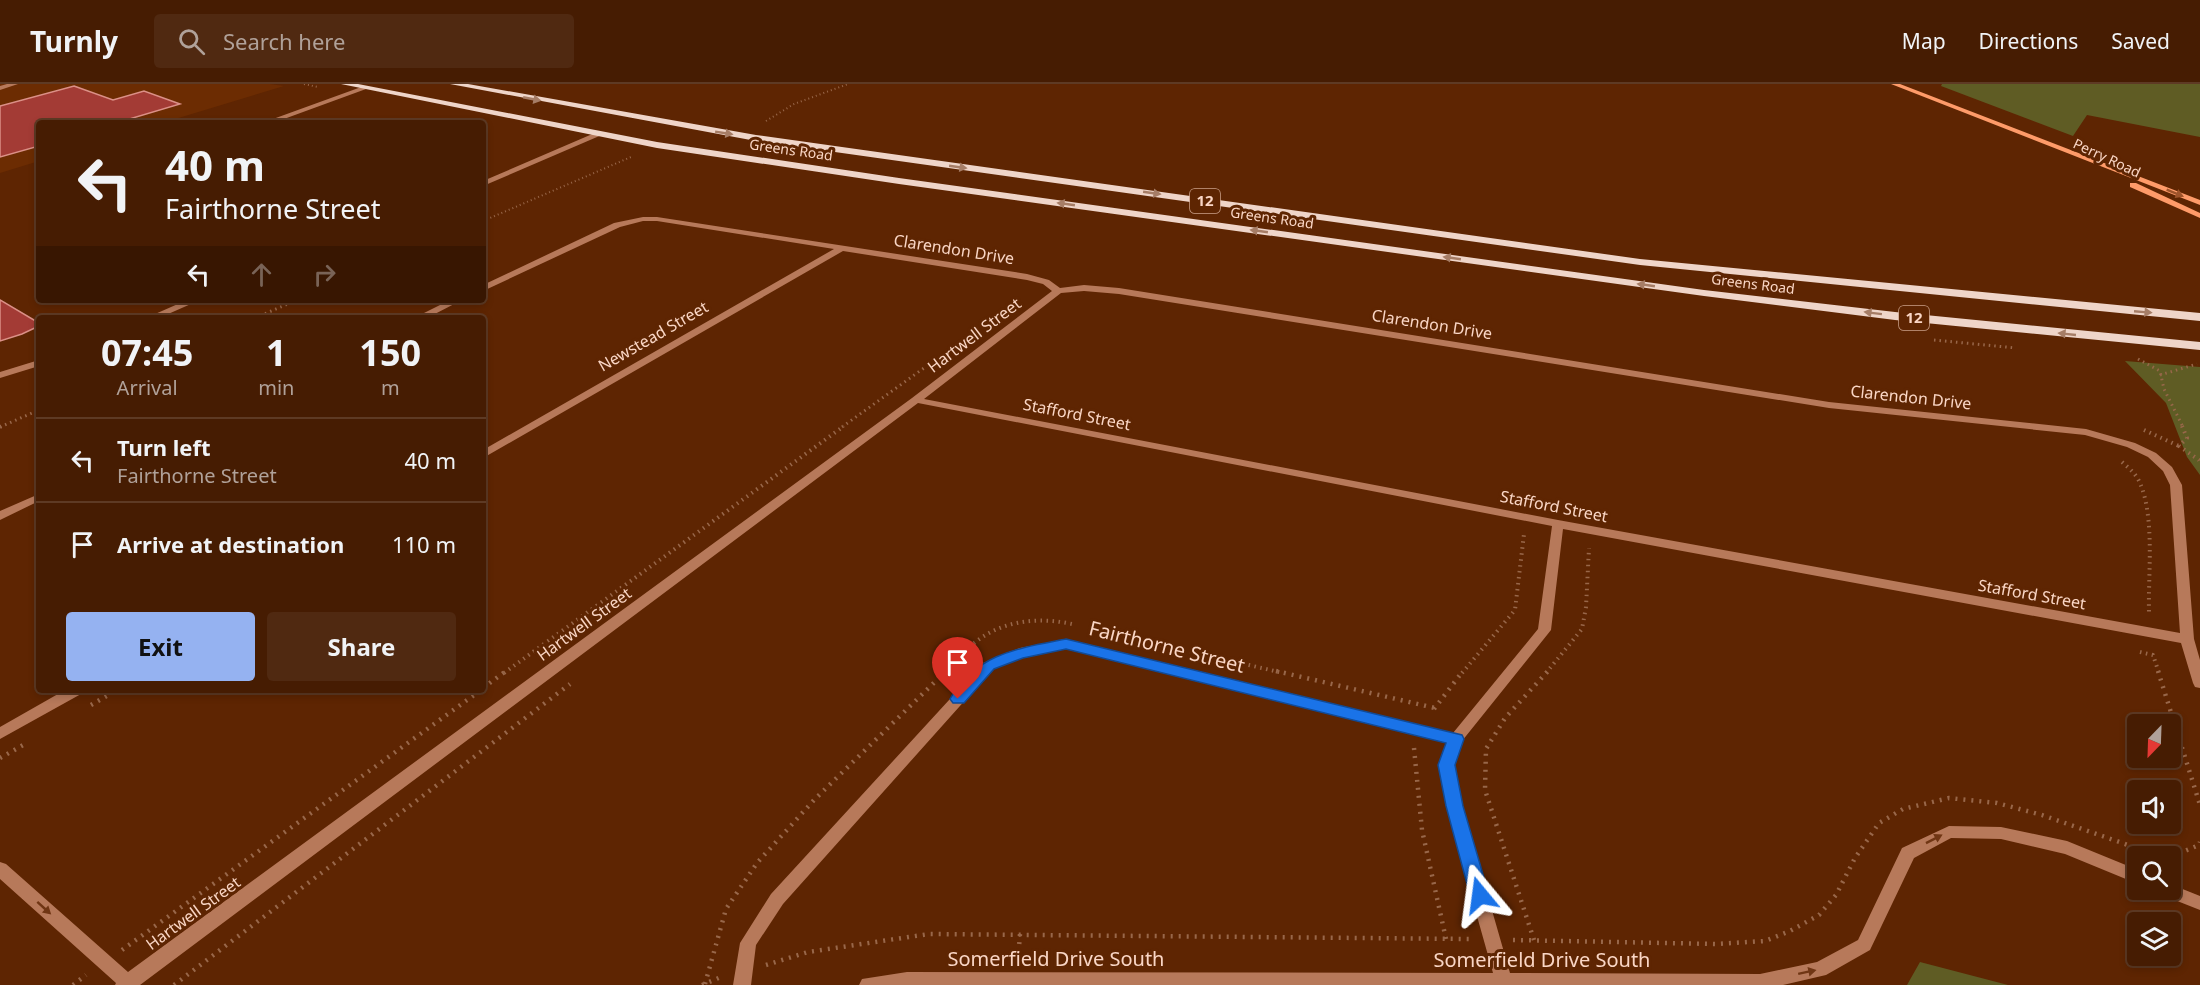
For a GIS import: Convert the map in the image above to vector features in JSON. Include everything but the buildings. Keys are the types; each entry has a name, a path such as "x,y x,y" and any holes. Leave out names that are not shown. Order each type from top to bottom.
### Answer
{"main road":[{"name":"Greens Road","path":"345,84 600,134 899,181 1774,301 2200,346"},
{"name":"Greens Road","path":"454,84 652,121 1492,242 1762,276 2200,316"},
{"name":"Perry Road","path":"1894,84 2200,203"},
{"name":"Perry Road","path":"2003,125 2200,216"},
{"path":"899,181 920,174 922,165 920,161"},
{"path":"1762,276 1774,301"}],"street":[{"path":"0,88 15,84"},
{"path":"275,120 364,88"},
{"path":"486,183 600,134"},
{"name":"Clarendon Drive","path":"486,287 602,232 643,219 1027,277 1046,282 1058,291 1084,288 1119,291 1828,405 2070,429 2106,436 2152,455 2168,469 2176,485 2187,639 2200,682"},
{"name":"Newstead Street","path":"486,453 842,248"},
{"name":"Hartwell Street","path":"128,984 916,400 1058,291"},
{"path":"158,315 188,303"},
{"path":"425,315 451,303"},
{"path":"0,375 36,364"},
{"name":"Stafford Street","path":"916,400 1557,531 2187,639"},
{"path":"0,516 36,498"},
{"path":"1504,981 1454,806 1446,765 1456,739 1544,630 1557,531"},
{"name":"Fairthorne Street","path":"742,985 748,943 777,899 988,666 1020,653 1066,644 1456,739"},
{"path":"0,734 71,693"},
{"name":"Somerfield Drive South","path":"868,985 907,980 1062,983 1760,982 1820,969 1864,945 1908,853 1949,832 2001,833 2067,848 2127,873"},
{"path":"0,869 128,984"},
{"path":"2181,895 2200,903"}],"path":[{"path":"762,124 794,104 848,84"},
{"path":"486,220 632,157"},
{"path":"262,315 290,303"},
{"path":"2130,356 2155,367 2160,375 2165,394 2182,423 2187,438 2179,446 2199,460 2200,464"},
{"path":"2160,375 2200,363"},
{"path":"486,686 928,366"},
{"path":"0,427 36,411"},
{"path":"2113,457 2134,473 2141,485 2145,508 2149,612 2137,610"},
{"path":"1514,530 1557,531"},
{"path":"1534,940 1485,790 1486,749 1505,718 1562,656 1582,629 1586,607 1589,544 1600,546"},
{"path":"705,984 726,909 757,863 814,800 978,640 999,627 1023,621 1052,619 1083,627"},
{"path":"1115,634 1435,708"},
{"path":"2130,649 2153,655 2200,805"},
{"path":"150,930 476,693"}],"shaded area":[{"path":"0,84 270,84 284,86 172,120 36,120 36,162 0,173"},
{"path":"1942,84 2200,84 2200,137 2087,115 2073,136 1941,86"},
{"path":"2125,361 2200,367 2200,475 2187,457 2166,403"},
{"path":"1920,962 2008,985 1907,985"}],"route":[{"path":"958,699 988,666 1020,653 1066,644 1456,739 1446,765 1454,806 1480,895"}]}
